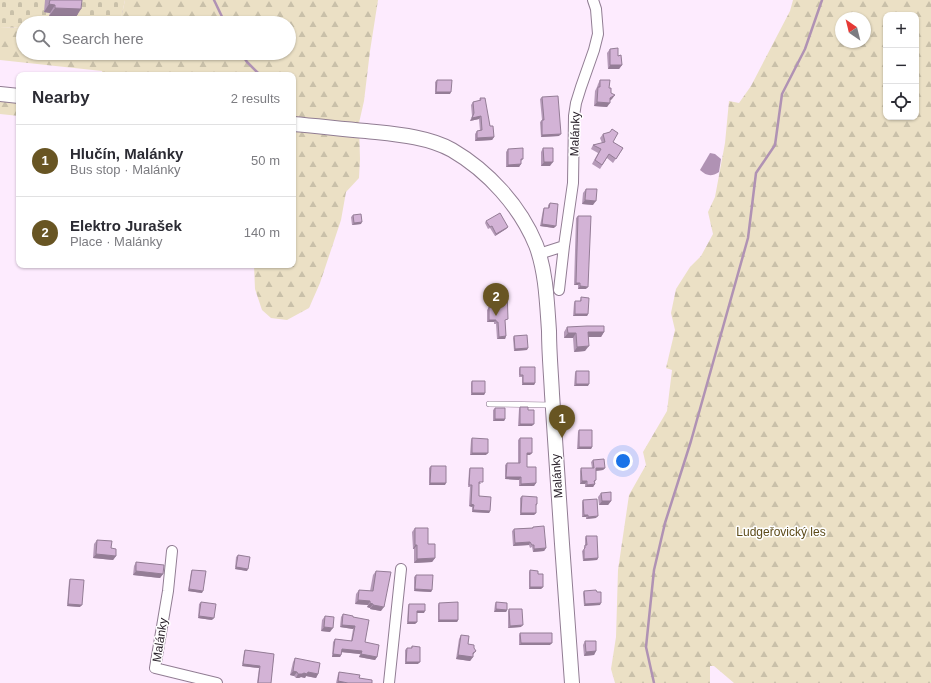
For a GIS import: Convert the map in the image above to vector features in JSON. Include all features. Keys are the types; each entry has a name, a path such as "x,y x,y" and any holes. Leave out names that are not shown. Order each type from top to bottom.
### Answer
{"street":[{"name":"Malánky","path":"559,290 573,183 574,116 576,103 598,34 596,10 593,0"},
{"path":"0,94 16,96"},
{"name":"Malánky","path":"296,124 399,135 430,142 451,150 476,167 500,190 517,210 530,234 539,254 548,314 572,683"},
{"path":"539,254 564,246"},
{"name":"Malánky","path":"172,551 168,591 155,668 217,683"},
{"path":"389,683 401,569"}],"lane":[{"path":"489,404 553,405"}],"green space":[{"path":"0,0 125,0 122,16 16,16 16,28 0,27"},
{"path":"125,0 378,0 364,101 359,123 359,178 346,192 341,220 320,283 309,308 287,320 271,318 262,310 255,289 254,268 296,268 296,72 102,72 0,60 0,27 16,28 16,60 296,60 296,16 122,16"},
{"name":"Ludgeřovický les","path":"793,0 931,0 931,683 734,683 714,666 710,666 710,683 615,683 611,669 616,637 618,570 629,495 646,465 643,452 667,411 672,370 666,368 675,330 671,313 676,289 690,267 701,256 713,234 708,212 715,197 725,143 729,101 739,103 751,86 790,11"},
{"path":"0,94 16,96 16,116 0,114"}],"shaded area":[{"path":"710,153 715,154 721,159 719,172 714,175 707,175 700,170"}],"building":[{"path":"50,0 82,0 81,9 55,8 55,5 49,4"},
{"path":"618,48 618,56 621,55 622,65 610,65 610,49"},
{"path":"437,80 452,80 451,92 436,92"},
{"path":"600,80 610,80 609,88 611,88 611,93 615,95 610,98 610,103 597,102"},
{"path":"558,96 561,134 542,135 542,120 544,120 542,97"},
{"path":"480,98 485,98 490,126 493,126 494,137 477,138 477,131 482,130 481,116 472,118 474,113 473,102 481,100"},
{"path":"612,129 618,133 613,142 623,148 616,159 609,154 602,165 595,160 601,149 593,145 605,142 603,134 610,132"},
{"path":"523,148 523,159 521,159 521,164 508,165 508,149"},
{"path":"543,148 553,148 553,162 544,162"},
{"path":"586,189 597,189 596,201 585,200"},
{"path":"550,203 558,204 556,226 542,224 544,208 549,208"},
{"path":"500,213 508,227 496,234 492,226 490,227 486,221"},
{"path":"361,214 362,222 354,223 353,215"},
{"path":"578,216 591,216 588,287 580,286 580,283 576,283"},
{"path":"507,290 508,319 505,320 506,336 499,337 498,322 496,322 496,320 489,320 489,307 494,307 494,291"},
{"path":"581,297 589,298 588,314 575,314 575,301 581,301"},
{"path":"604,326 604,332 588,332 589,346 577,347 576,333 568,333 567,327"},
{"path":"527,335 528,348 515,349 514,336"},
{"path":"520,367 535,367 535,383 523,383 523,375 520,375"},
{"path":"576,371 589,371 589,384 576,384"},
{"path":"472,381 485,381 485,393 472,393"},
{"path":"520,407 528,407 528,410 534,410 534,424 520,424"},
{"path":"495,408 505,408 505,419 495,419"},
{"path":"579,430 592,430 592,447 579,447"},
{"path":"472,438 488,439 488,453 472,453"},
{"path":"520,438 532,438 532,453 527,453 527,467 536,467 536,483 521,484 521,477 506,477 507,463 520,463"},
{"path":"604,459 605,468 596,468 595,484 587,485 587,481 582,481 581,468 594,468 593,460"},
{"path":"431,466 446,466 446,483 430,483"},
{"path":"470,468 483,468 483,482 479,482 479,496 491,497 490,511 473,510 474,505 471,504 472,485 469,485"},
{"path":"611,492 611,501 602,501 601,493"},
{"path":"522,496 537,497 536,513 521,513"},
{"path":"597,499 598,516 588,517 588,515 584,515 583,500"},
{"path":"544,526 546,548 534,549 534,545 530,542 515,543 514,529"},
{"path":"415,528 428,528 428,544 435,544 435,558 417,559"},
{"path":"586,536 597,536 598,558 584,559 584,549 585,545 587,545"},
{"path":"97,540 112,541 111,548 116,549 116,556 96,554"},
{"path":"238,555 250,557 248,569 236,567"},
{"path":"136,562 164,565 163,574 136,571"},
{"path":"192,570 206,571 203,591 189,589"},
{"path":"530,570 538,571 538,574 543,574 543,587 530,587"},
{"path":"376,571 391,572 384,607 373,605 370,601 358,600 359,590 373,591"},
{"path":"416,575 433,575 432,590 415,589"},
{"path":"70,579 84,580 82,605 68,604"},
{"path":"596,590 597,592 601,592 601,603 585,604 584,591"},
{"path":"201,602 216,604 214,618 199,616"},
{"path":"458,602 458,620 439,620 439,603"},
{"path":"496,602 507,603 507,610 496,609"},
{"path":"409,604 425,604 425,611 417,611 417,622 408,622"},
{"path":"509,609 522,609 523,625 510,626"},
{"path":"343,614 369,620 365,642 379,645 377,657 361,654 362,651 342,649 341,655 333,654 335,639 352,641 355,626 342,625"},
{"path":"325,616 334,617 333,628 324,627"},
{"path":"520,633 552,633 552,643 521,643"},
{"path":"461,635 469,636 468,644 474,645 476,651 473,653 473,657 458,655"},
{"path":"585,641 596,641 596,651 586,652"},
{"path":"412,646 420,647 420,662 406,662 407,648 412,648"},
{"path":"245,650 274,654 271,683 258,683 260,666 243,664"},
{"path":"295,658 320,663 318,674 308,672 307,674 298,674 297,672 293,671"},
{"path":"339,672 360,675 359,678 372,680 372,683 348,683 338,681"}],"waterway":[{"path":"214,0 222,16"},
{"path":"654,683 646,647 654,570 665,523 691,441 748,238 756,173 775,145 782,94 805,49 822,0"},
{"path":"246,60 257,72"}],"place":[{"name":"Elektro Jurašek","path":"496,316"},
{"name":"Hlučín, Malánky","path":"562,438"}]}
